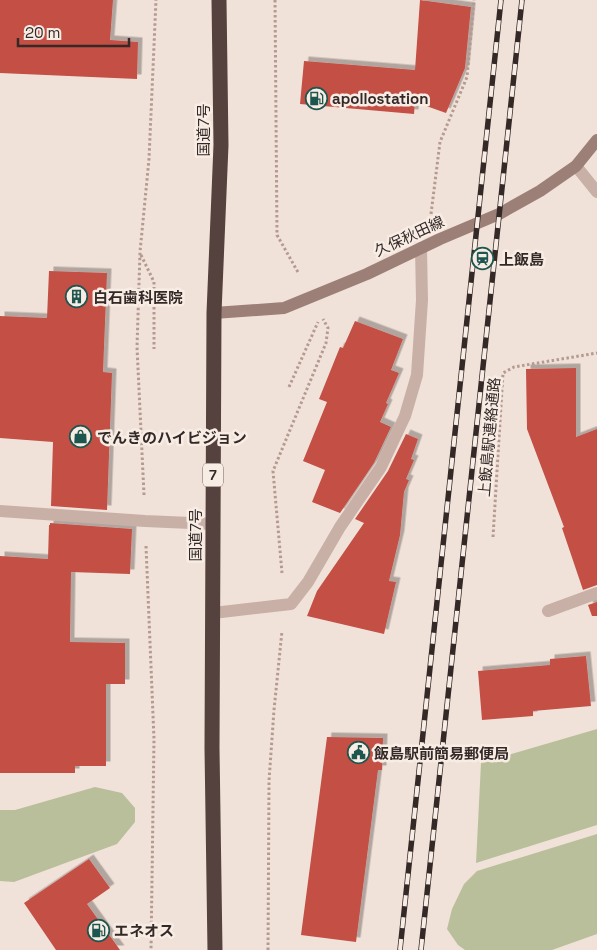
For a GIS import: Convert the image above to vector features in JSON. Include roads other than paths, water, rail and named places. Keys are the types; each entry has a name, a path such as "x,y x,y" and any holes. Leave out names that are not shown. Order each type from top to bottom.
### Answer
{"highway":[{"name":"国道7号","path":"215,950 212,613 214,313 221,145 219,0"}],"main road":[{"name":"久保秋田線","path":"214,313 284,308 367,274 499,214 540,191 576,166 597,140"}],"street":[{"path":"576,166 597,192"},
{"path":"212,613 291,604 308,582 340,527 381,467 405,416 417,375 425,246"},
{"path":"0,511 213,524"},
{"path":"548,611 597,593"}],"railway":[{"path":"400,950 501,0"},
{"path":"421,950 522,0"}],"place":[{"name":"apollostation","path":"316,98"},
{"name":"上飯島","path":"483,259"},
{"name":"白石歯科医院","path":"77,297"},
{"name":"でんきのハイビジョン","path":"81,437"},
{"name":"飯島駅前簡易郵便局","path":"358,753"},
{"name":"エネオス","path":"98,930"}]}
